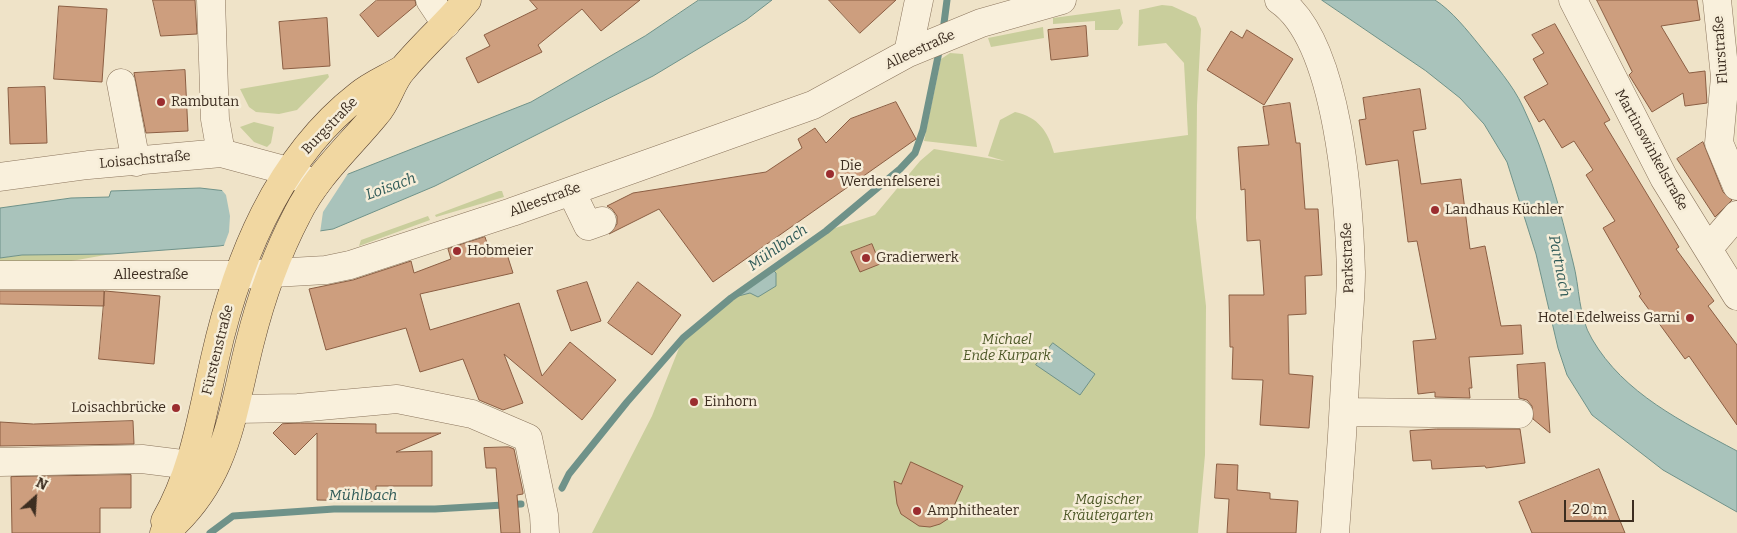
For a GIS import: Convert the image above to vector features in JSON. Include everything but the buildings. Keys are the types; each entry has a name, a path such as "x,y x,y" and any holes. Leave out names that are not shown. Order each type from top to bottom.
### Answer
{"main road":[{"name":"Burgstraße","path":"315,185 378,112 401,70 467,0"},
{"name":"Burgstraße","path":"288,171 330,122 359,94 401,70"},
{"name":"Fürstenstraße","path":"158,533 174,505 190,465 215,356 238,275 271,200 288,171"},
{"path":"164,533 185,515 209,481 223,453 260,306 271,273 283,242 315,185"}],"street":[{"path":"211,0 215,119 221,153"},
{"path":"430,0 446,24"},
{"path":"908,53 919,0"},
{"name":"Alleestraße","path":"0,275 238,275 326,270 350,265 571,191 813,105 908,53 981,23 1062,0"},
{"name":"Parkstraße","path":"1279,0 1304,26 1321,60 1340,152 1351,273 1344,412 1335,533"},
{"name":"Martinswinkelstraße","path":"1573,0 1664,178 1737,296"},
{"name":"Flurstraße","path":"1717,0 1726,77 1719,143 1737,186"},
{"path":"121,83 136,162"},
{"name":"Loisachstraße","path":"0,177 221,153 288,171 315,185"},
{"path":"571,191 588,226 602,221"},
{"path":"1708,249 1737,215"},
{"path":"234,409 298,408 397,399 472,414 528,438 545,524"},
{"path":"1344,412 1519,414"},
{"path":"0,462 142,459 190,465"}],"green space":[{"name":"Michael Ende Kurpark","path":"1162,5 1172,6 1196,17 1201,29 1197,105 1196,218 1206,306 1205,455 1198,533 592,533 652,416 683,338 731,298 826,231 875,215 920,161 934,149 1005,161 988,156 1000,120 1015,112 1030,117 1041,126 1049,138 1054,153 1188,135 1184,63 1166,43 1138,46 1139,10"},
{"path":"1120,9 1123,23 1118,30 1095,30 1095,21 1053,24 1053,18"},
{"path":"1043,27 1044,38 991,47 988,38"},
{"path":"950,53 963,54 977,147 924,141 941,59"},
{"path":"328,74 329,77 297,110 279,114 256,112 249,107 240,89"},
{"path":"254,122 274,127 271,143 267,147 254,142 240,127"},
{"path":"502,191 504,197 436,217 435,215"},
{"path":"428,216 430,220 359,246 361,240"},
{"path":"111,254 43,266 0,270 0,258 22,255"}],"water":[{"name":"Loisach","path":"699,0 772,0 746,20 653,76 435,186 333,229 219,246 111,254 22,255 0,258 0,208 71,198 109,197 111,191 200,188 261,195 300,193 531,102 645,36"},
{"name":"Partnach","path":"1322,0 1435,0 1465,27 1514,91 1532,126 1552,184 1568,242 1584,321 1592,339 1621,376 1656,405 1737,451 1737,512 1663,470 1592,415 1567,375 1558,348 1536,254 1507,162 1484,124 1460,98 1426,71"},
{"path":"772,269 776,273 776,286 758,297 750,293 731,298"},
{"path":"1053,343 1095,374 1080,395 1036,365"}],"pier":[{"path":"349,172 323,212 320,233 223,248 229,232 230,216 226,195 220,188 261,192 300,190"}],"waterway":[{"name":"Mühlbach","path":"943,31 947,0"},
{"name":"Mühlbach","path":"562,488 569,474 627,402 683,338 731,298 826,231 900,169 915,153 923,130 940,47"},
{"name":"Mühlbach","path":"210,533 233,516 334,509 435,509 521,504"}],"place":[{"name":"Rambutan","path":"161,102"},
{"name":"Die Werdenfelserei","path":"830,174"},
{"name":"Landhaus Küchler","path":"1435,210"},
{"name":"Hobmeier","path":"457,251"},
{"name":"Gradierwerk","path":"866,258"},
{"name":"Hotel Edelweiss Garni","path":"1690,318"},
{"name":"Einhorn","path":"694,402"},
{"name":"Loisachbrücke","path":"176,408"},
{"name":"Amphitheater","path":"917,511"}],"park label":[{"name":"Magischer Kräutergarten","path":"1108,508"}]}
